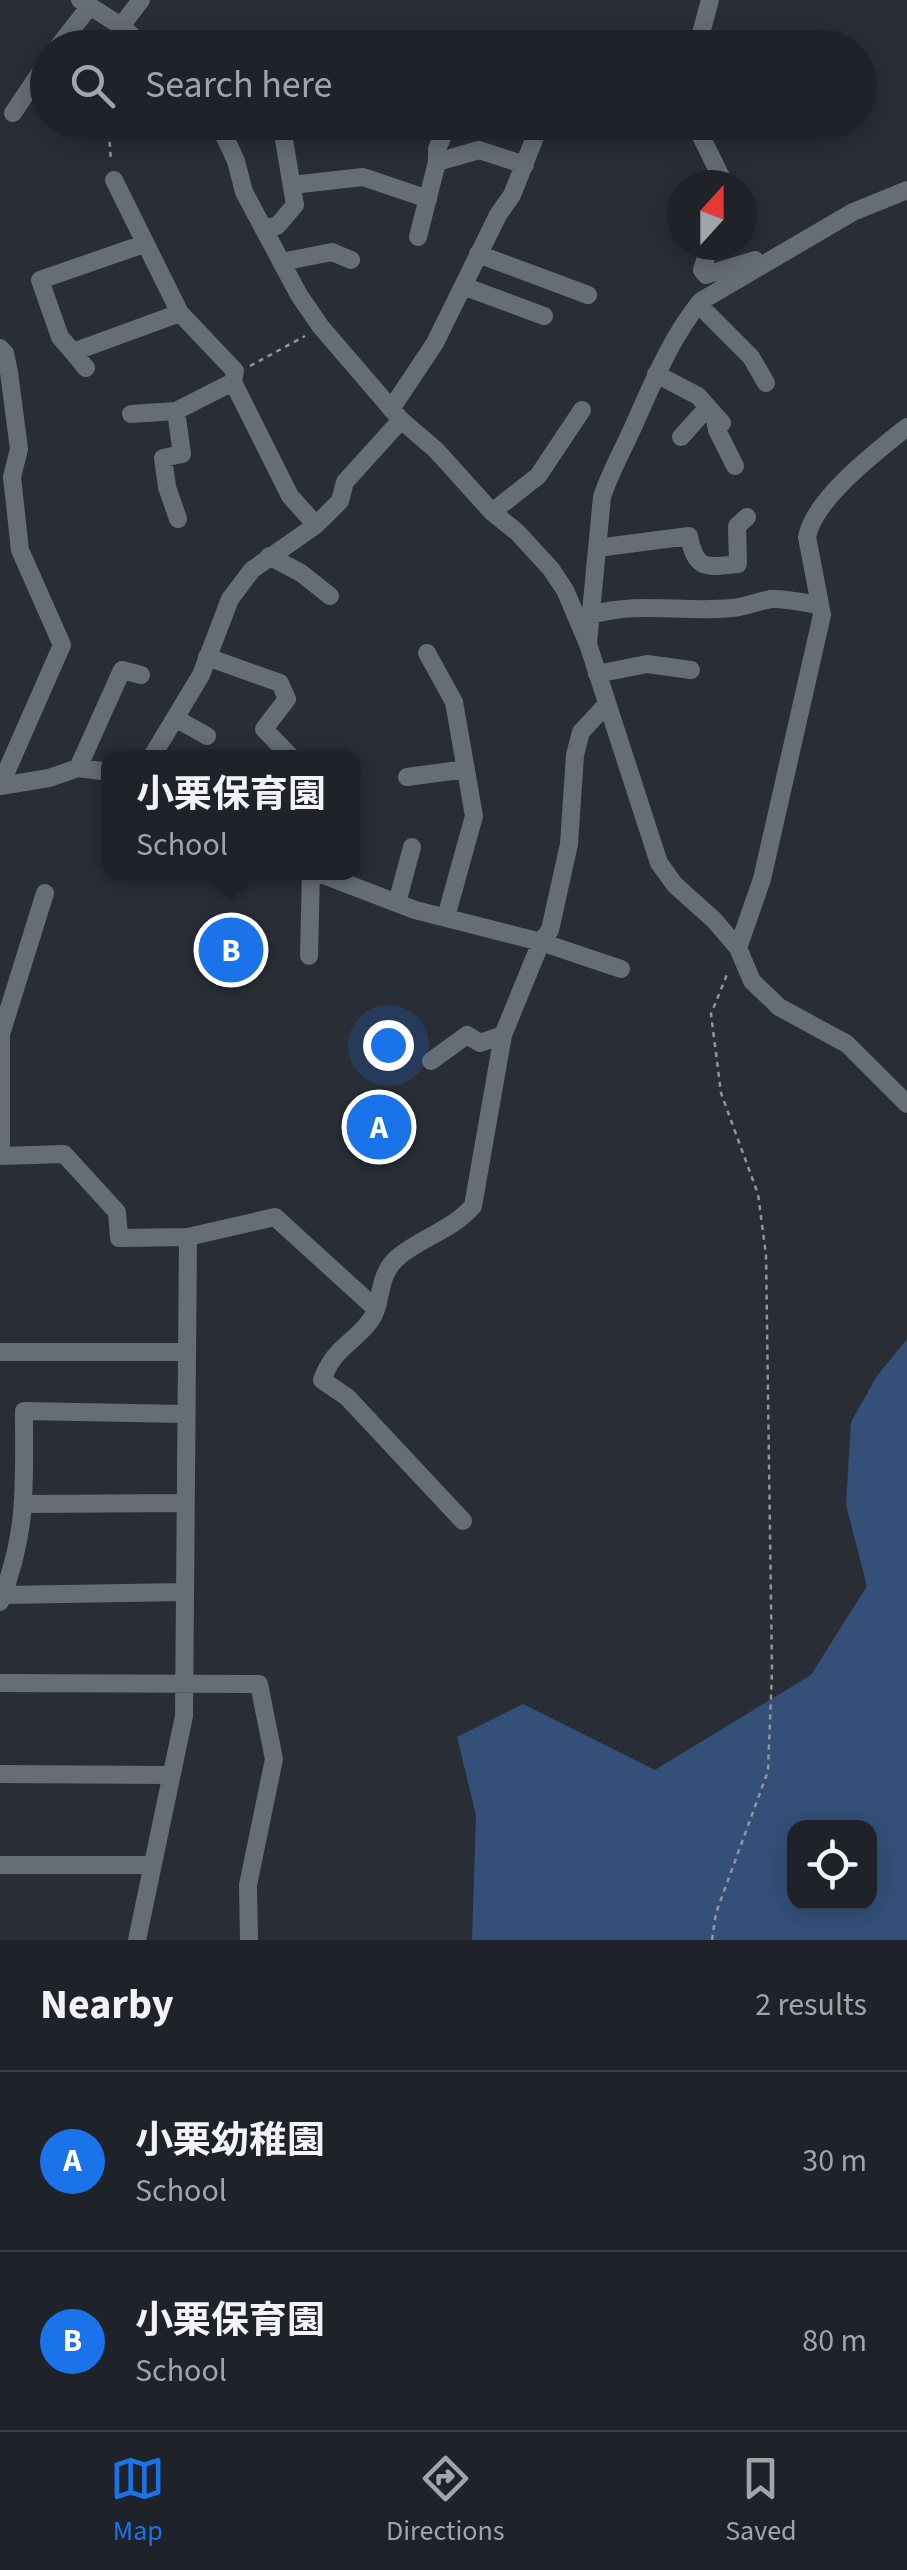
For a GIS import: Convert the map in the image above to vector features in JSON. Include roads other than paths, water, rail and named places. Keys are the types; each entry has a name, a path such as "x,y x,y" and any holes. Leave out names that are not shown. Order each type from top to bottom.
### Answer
{"street":[{"path":"122,26 141,0"},
{"path":"701,30 710,0"},
{"path":"68,30 85,3 126,30"},
{"path":"13,112 30,87"},
{"path":"226,140 244,192 321,327 396,414 436,450 492,512 517,532 565,590 588,644 658,863 738,948 752,981 779,1007 847,1044 905,1098"},
{"path":"264,228 277,226 296,205 292,185 279,161 280,140"},
{"path":"418,236 442,140"},
{"path":"155,750 201,675 230,599 252,570 316,525 340,501 345,482 396,414 534,140"},
{"path":"703,140 718,170"},
{"path":"437,162 479,150 525,165"},
{"path":"292,185 362,177 428,199"},
{"path":"114,180 180,313 234,376 290,496 316,525"},
{"path":"588,644 602,497 609,474 656,374 698,304 853,212 907,190"},
{"path":"86,368 60,337 40,280 144,244"},
{"path":"281,262 332,252 351,260"},
{"path":"478,254 588,295"},
{"path":"705,260 702,270 706,276 752,260"},
{"path":"757,260 770,260"},
{"path":"463,286 544,316"},
{"path":"698,304 750,358 766,384"},
{"path":"73,352 180,313"},
{"path":"0,348 10,372 19,449 12,477 20,550 62,645 0,786"},
{"path":"656,374 698,396 714,414 734,466"},
{"path":"131,414 176,411 234,376"},
{"path":"492,512 538,476 582,410"},
{"path":"176,411 182,454 162,458 178,519"},
{"path":"682,437 714,414"},
{"path":"738,948 766,860 822,615 807,537 809,525 842,485 907,427"},
{"path":"597,548 689,536 698,563 706,567 738,564 737,526 747,516"},
{"path":"270,556 301,573 330,596"},
{"path":"591,615 617,607 735,608 773,599 818,605"},
{"path":"427,653 454,702 474,816 446,917"},
{"path":"207,657 280,683 287,699 264,729 284,750"},
{"path":"597,674 647,664 690,670"},
{"path":"78,768 122,670 140,675"},
{"path":"463,1520 347,1397 322,1380 330,1358 374,1318 385,1272 398,1257 459,1222 473,1206 503,1035 541,942 550,930 569,844 580,732 606,705"},
{"path":"175,718 207,736"},
{"path":"0,786 78,768 101,771"},
{"path":"407,778 466,769"},
{"path":"396,903 412,847"},
{"path":"309,956 320,880"},
{"path":"338,880 396,903 541,942 621,969"},
{"path":"45,892 1,1034 1,1155 64,1154 117,1212 119,1238 188,1236 275,1217 374,1307"},
{"path":"431,1061 467,1035 480,1043 503,1035"},
{"path":"137,1940 184,1716 188,1236"},
{"path":"0,1352 186,1352"},
{"path":"184,1592 2,1598 16,1563 24,1504 24,1412 185,1414"},
{"path":"24,1504 184,1504"},
{"path":"0,1683 260,1684 274,1758 248,1885 249,1940"},
{"path":"0,1774 171,1775"},
{"path":"0,1864 152,1865"}],"place":[{"name":"小栗保育園","path":"231,950"},
{"name":"小栗幼稚園","path":"379,1127"}]}
